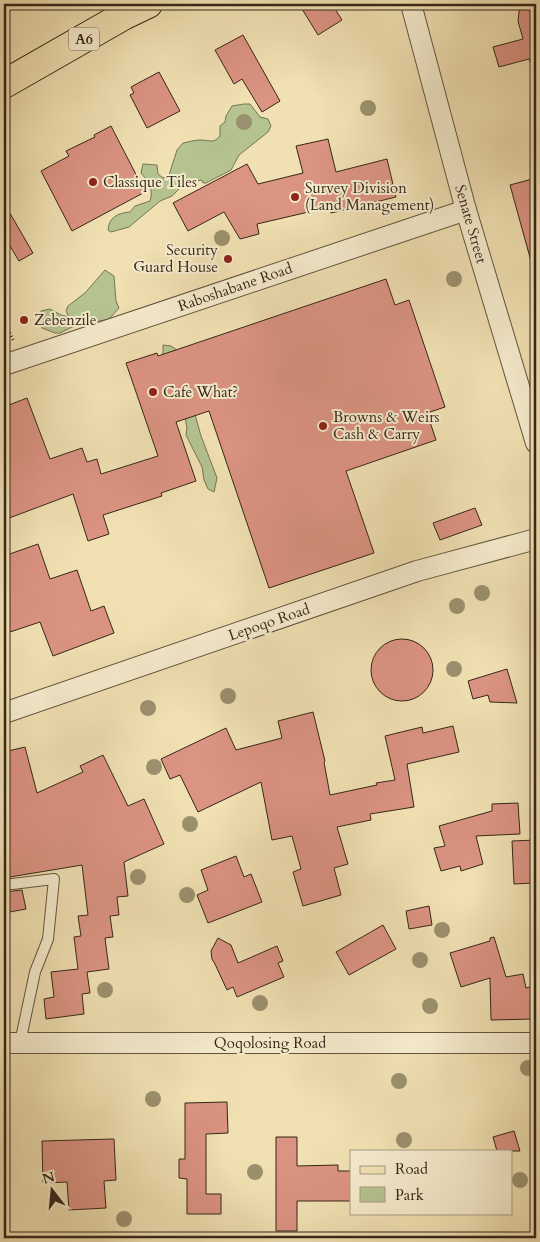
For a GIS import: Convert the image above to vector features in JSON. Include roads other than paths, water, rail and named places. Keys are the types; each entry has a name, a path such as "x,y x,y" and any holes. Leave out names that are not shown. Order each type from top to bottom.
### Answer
{"main road":[{"name":"A6","path":"4,84 148,4"}],"street":[{"name":"Senate Street","path":"411,4 466,210 536,443"},
{"name":"Raboshabane Road","path":"4,365 466,210"},
{"name":"Lepoqo Road","path":"4,713 417,571 536,539"},
{"name":"Qoqolosing Road","path":"12,1043 536,1043"}],"lane":[{"path":"4,885 54,880 48,939 12,1043"}],"place":[{"name":"Classique Tiles","path":"93,182"},
{"name":"Survey Division (Land Management)","path":"295,197"},
{"name":"Security Guard House","path":"228,259"},
{"name":"Zebenzile","path":"24,320"},
{"name":"Cafe What?","path":"153,392"},
{"name":"Browns & Weirs Cash & Carry","path":"323,426"}]}
